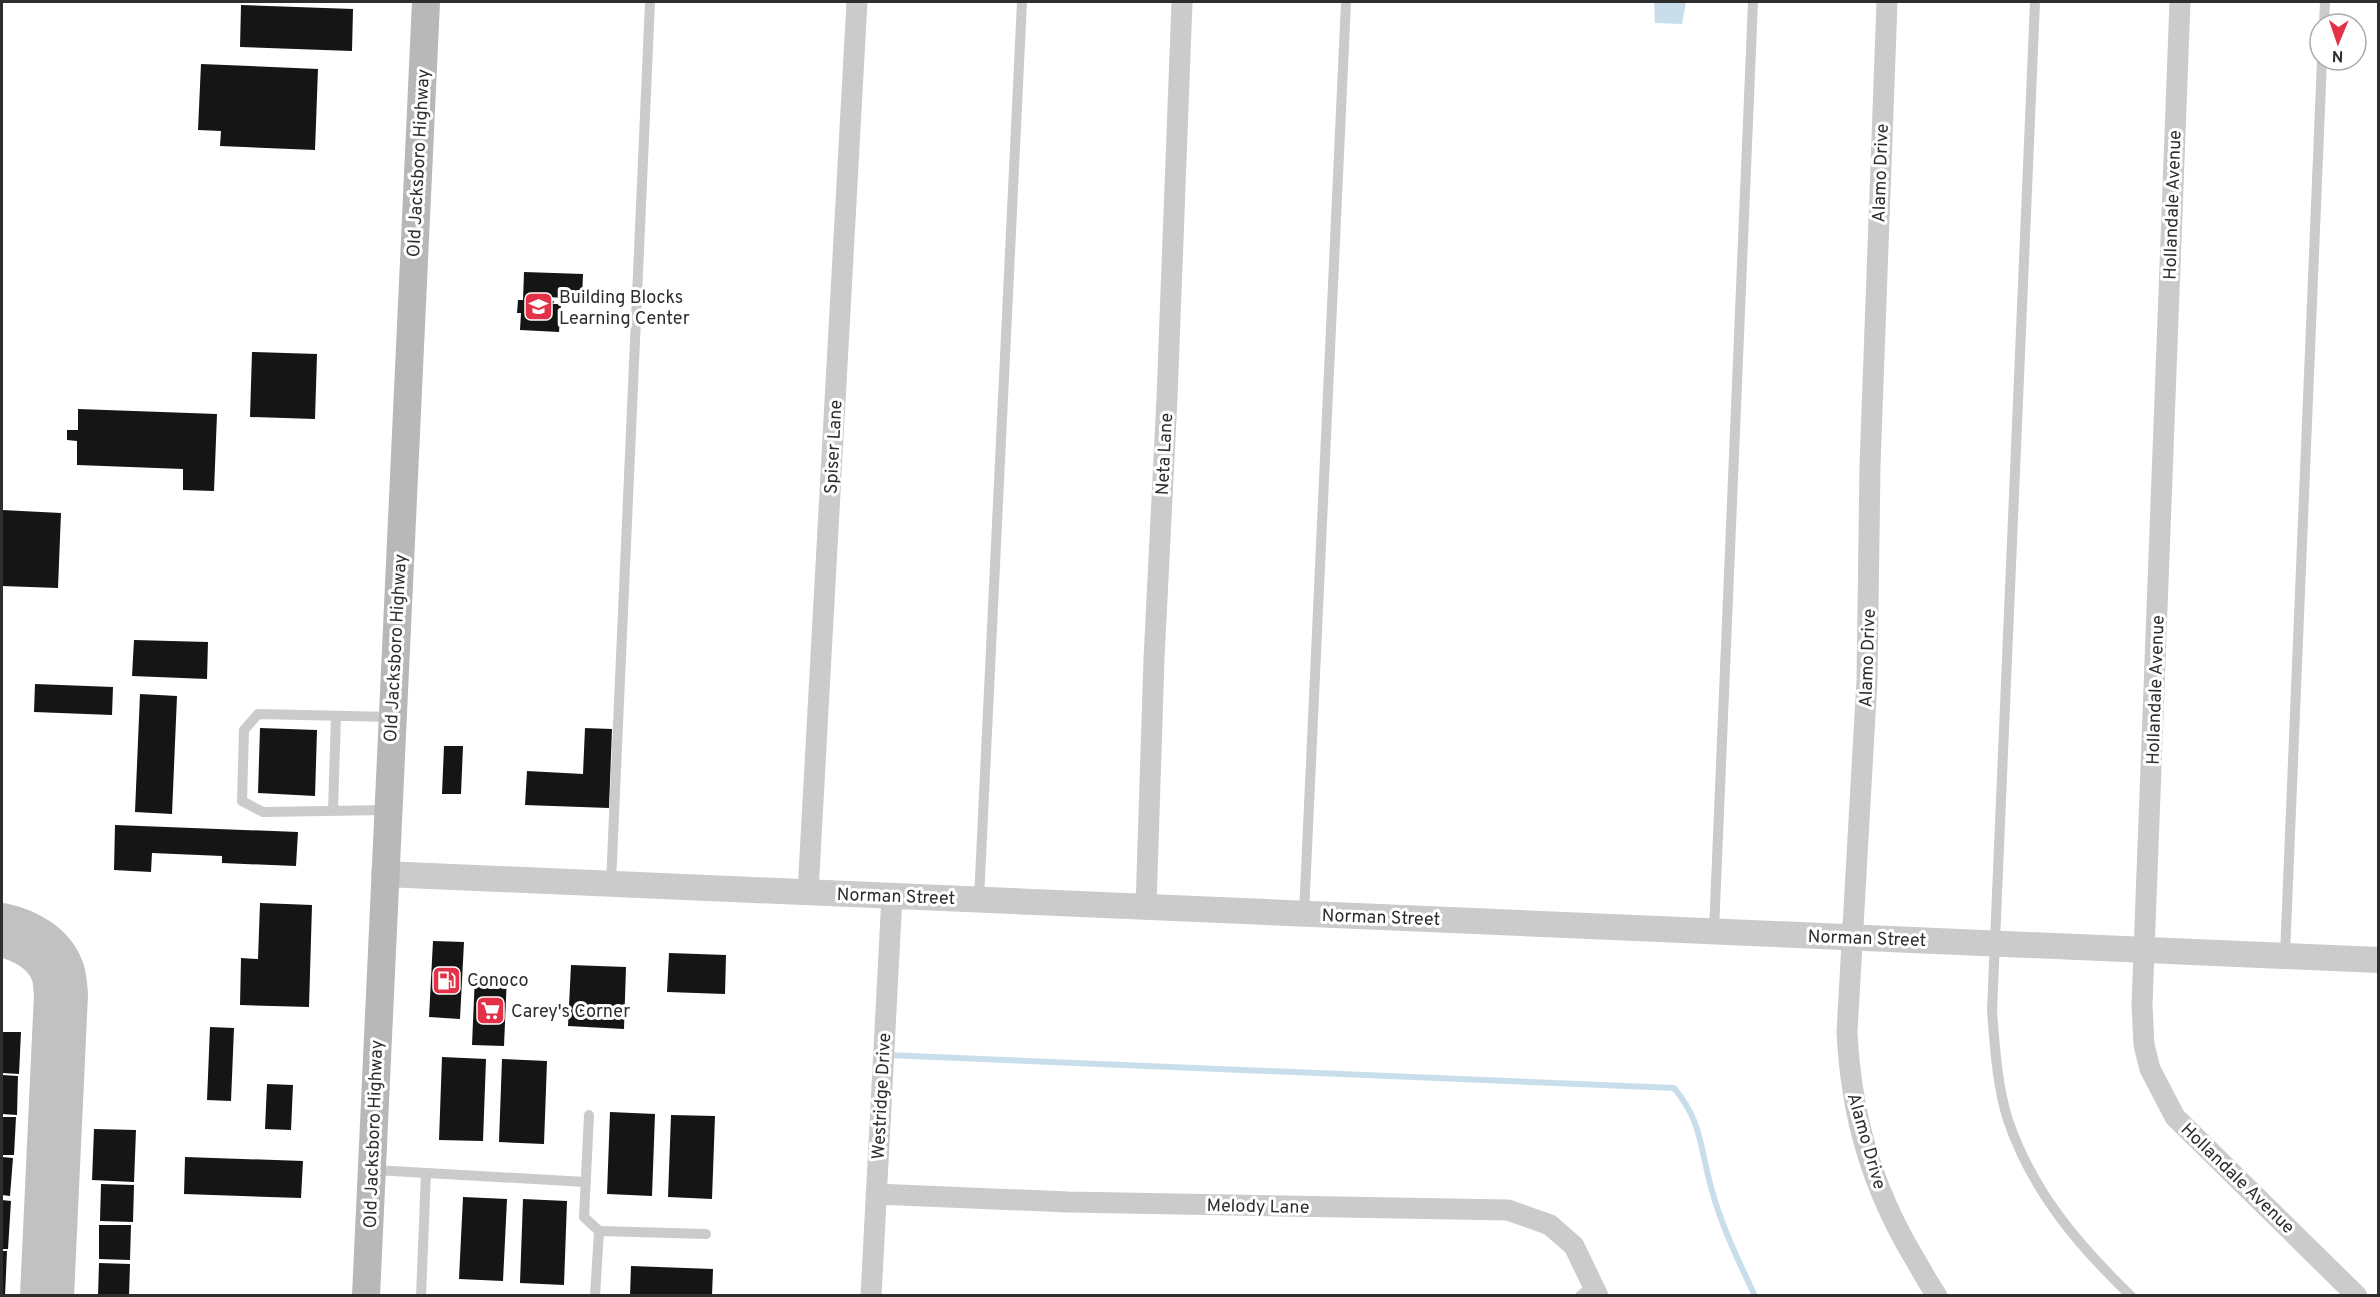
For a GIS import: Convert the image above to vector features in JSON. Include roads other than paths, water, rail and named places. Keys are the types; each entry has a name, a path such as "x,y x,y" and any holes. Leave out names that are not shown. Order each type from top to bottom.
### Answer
{"main road":[{"name":"Old Jacksboro Highway","path":"366,1296 426,2"}],"street":[{"name":"Spiser Lane","path":"808,892 857,2"},
{"name":"Neta Lane","path":"1146,907 1154,659 1167,398 1182,2"},
{"name":"Alamo Drive","path":"1887,2 1870,453 1867,680 1847,1032 1849,1073 1855,1112 1871,1170 1897,1228 1937,1296"},
{"name":"Hollandale Avenue","path":"2180,2 2142,1005 2144,1044 2150,1069 2175,1117 2357,1296"},
{"name":"Norman Street","path":"384,874 2379,960"},
{"name":"Westridge Drive","path":"871,1296 892,896"},
{"name":"Melody Lane","path":"876,1194 1068,1202 1508,1210 1551,1225 1574,1246 1591,1292"}],"lane":[{"path":"610,884 650,2"},
{"path":"979,900 1022,2"},
{"path":"1304,914 1346,2"},
{"path":"1714,931 1753,2"},
{"path":"2035,2 1992,1011 1996,1059 2008,1119 2028,1169 2054,1210 2090,1257 2131,1296"},
{"path":"2285,956 2322,72"},
{"path":"387,810 263,812 242,801 244,730 258,714 392,717"},
{"path":"333,810 336,716"},
{"path":"589,1115 585,1216 599,1231 706,1234"},
{"path":"371,1170 586,1182"},
{"path":"421,1296 426,1173"},
{"path":"595,1296 599,1231"}],"water":[{"path":"1654,2 1686,2 1682,24 1655,23"}],"waterway":[{"path":"887,1055 1674,1088 1695,1124 1720,1215 1755,1296"}],"place":[{"name":"Building Blocks Learning Center","path":"538,307"},
{"name":"Conoco","path":"446,980"},
{"name":"Carey's Corner","path":"490,1011"}]}
